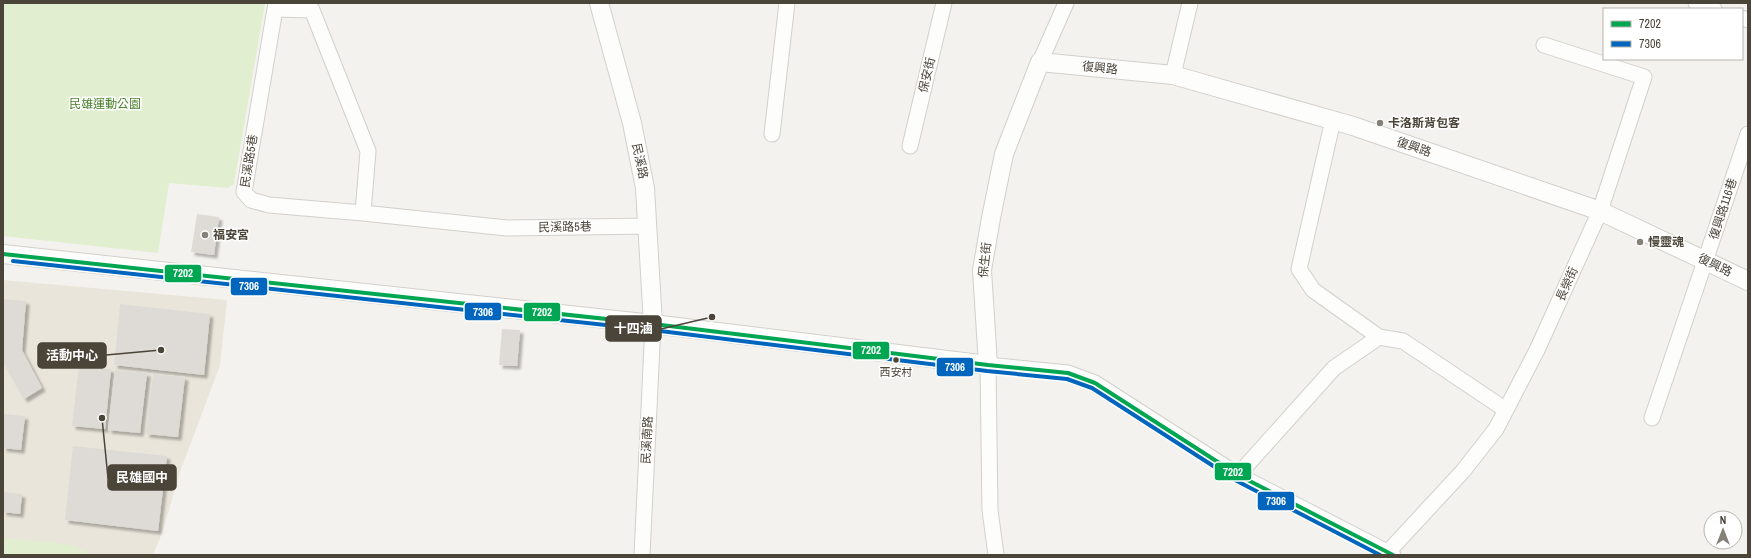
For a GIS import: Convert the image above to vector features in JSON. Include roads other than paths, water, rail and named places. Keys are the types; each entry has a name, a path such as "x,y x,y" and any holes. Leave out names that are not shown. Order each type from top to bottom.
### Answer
{"street":[{"name":"民溪路","path":"599,3 632,122 645,188 652,324"},
{"path":"772,134 787,3"},
{"name":"保安街","path":"910,146 944,3"},
{"name":"保生街","path":"996,555 990,510 988,365 982,270 1004,154 1040,62 1066,3"},
{"path":"1173,75 1190,3"},
{"path":"1696,3 1711,8"},
{"name":"民溪路5巷","path":"363,213 368,151 312,10 275,6 244,192 251,200 269,205 507,228 648,226"},
{"name":"長榮街","path":"1391,554 1463,471 1496,429 1537,350 1600,210 1644,77 1544,45"},
{"name":"復興路","path":"1040,62 1173,75 1333,120 1600,210 1748,281"},
{"path":"1333,120 1299,269 1313,290 1379,336 1403,342 1506,410"},
{"name":"復興路116巷","path":"1652,418 1748,134"},
{"path":"3,254 652,324 988,365 1068,373 1095,383 1238,475 1391,554"},
{"name":"民溪南路","path":"642,555 652,324"},
{"path":"1238,475 1334,368 1379,336"}],"place":[{"name":"卡洛斯背包客","path":"1380,123"},
{"name":"福安宮","path":"205,235"},
{"name":"慢靈魂","path":"1640,242"},
{"name":"十四滷","path":"712,317"},
{"name":"活動中心","path":"161,350"},
{"name":"西安村","path":"896,360"},
{"name":"民雄國中","path":"102,418"}],"park label":[{"name":"民雄運動公園","path":"105,104"}]}
